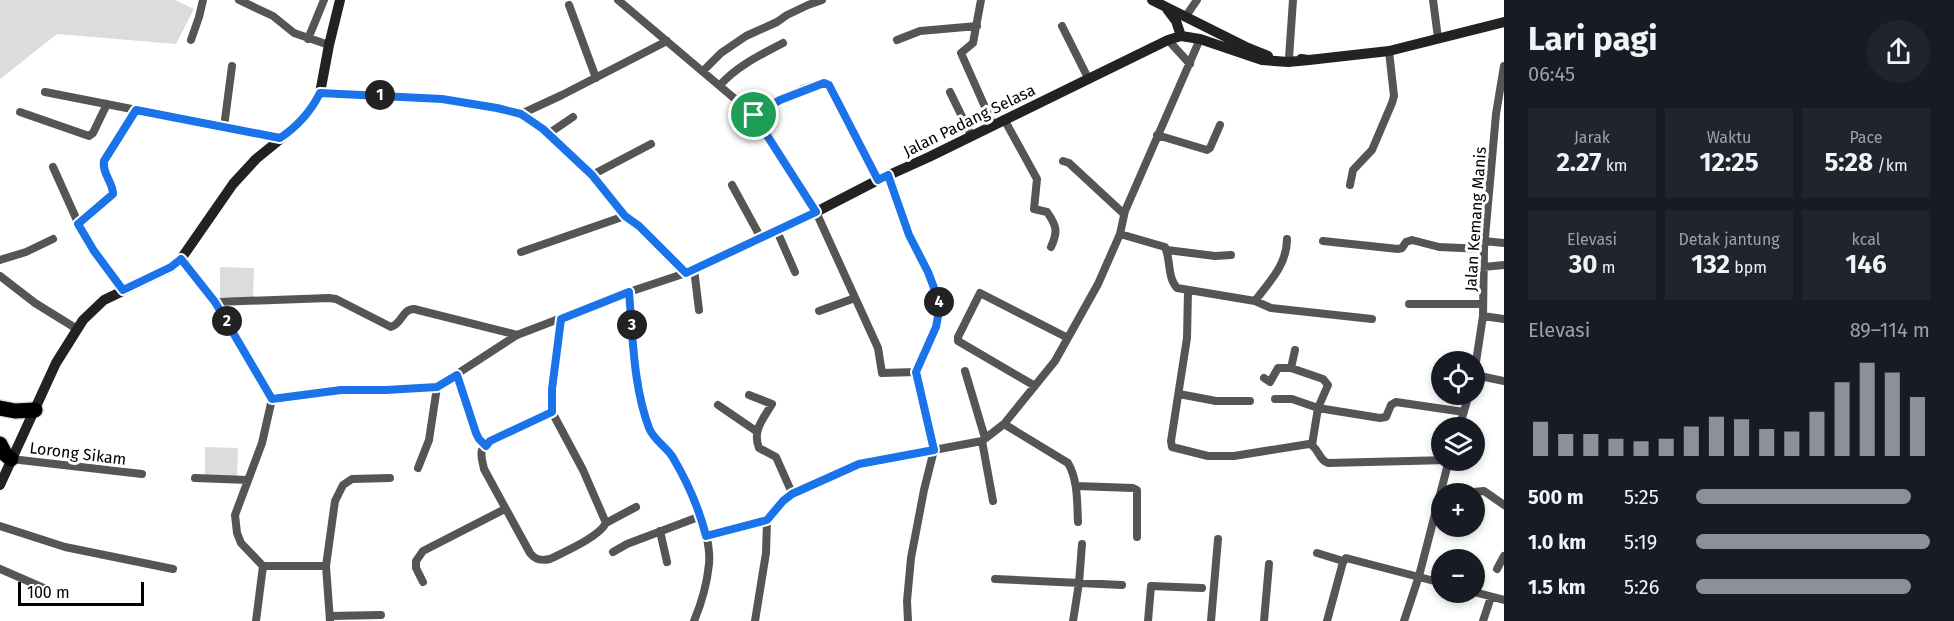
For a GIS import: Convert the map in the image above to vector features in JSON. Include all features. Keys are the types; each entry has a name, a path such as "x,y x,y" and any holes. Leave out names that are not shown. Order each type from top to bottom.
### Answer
{"highway":[{"path":"0,408 15,411 35,410"},
{"path":"0,444 6,463"}],"street":[{"path":"190,40 203,0"},
{"path":"239,0 273,16 294,33 329,45"},
{"path":"308,39 324,0"},
{"path":"0,485 6,463 35,410 56,363 83,320 104,300 163,272 181,259 233,184 256,159 294,128 313,106 320,93 340,0"},
{"path":"618,0 754,115 816,212 878,348 882,373 916,372"},
{"path":"703,71 721,53 746,36 777,22 799,4 822,0"},
{"path":"981,0 973,43 961,53 993,125"},
{"path":"1152,0 1257,52 1309,60 1389,51 1504,22"},
{"path":"1191,18 1197,0"},
{"path":"1289,58 1293,0"},
{"path":"1433,0 1438,38"},
{"path":"569,5 596,78"},
{"path":"1165,6 1176,21 1181,36"},
{"path":"1062,26 1088,78"},
{"path":"897,40 920,31 977,27"},
{"name":"Jalan Padang Selasa","path":"690,271 777,231 883,177 1168,40 1181,36 1200,39 1262,60 1288,62 1309,60"},
{"path":"706,536 767,520 792,494 859,464 983,439 1005,424 1055,361 1098,284 1120,234 1124,214 1200,39"},
{"path":"1168,40 1190,64"},
{"path":"521,114 668,41"},
{"path":"720,85 754,58 783,43"},
{"path":"1350,185 1353,170 1372,150 1394,96 1389,51"},
{"path":"224,127 232,66"},
{"name":"Jalan Kemang Manis","path":"1478,351 1483,316 1484,245 1504,66"},
{"path":"754,115 780,100 827,83 883,177 928,272 939,301 936,327 916,372 934,450 911,558 907,601 908,621"},
{"path":"45,92 280,138"},
{"path":"950,92 971,135"},
{"path":"320,93 442,99 521,114 548,134 592,175 625,216 690,271 699,310"},
{"path":"20,112 89,136 93,133 107,104"},
{"path":"78,224 113,194 113,189 104,171 104,161 136,110"},
{"path":"548,134 573,117"},
{"path":"1004,119 1037,179 1034,209 1047,212 1056,230 1051,247"},
{"path":"1157,135 1207,150 1220,125"},
{"path":"592,175 651,144"},
{"path":"1063,161 1069,163 1124,214"},
{"path":"53,167 78,224 94,251 123,290"},
{"path":"732,185 761,238"},
{"path":"521,252 625,216"},
{"path":"777,231 795,272"},
{"path":"1120,234 1162,245 1167,250 1174,286 1188,291 1255,301 1270,308 1372,319"},
{"path":"0,260 26,252 53,239"},
{"path":"1255,301 1285,258 1287,239"},
{"path":"1323,241 1398,249 1412,240 1438,247 1504,243"},
{"path":"1167,250 1215,256 1231,255"},
{"path":"181,259 215,302 272,399 262,443 235,515 237,533 241,543 263,566 326,566"},
{"path":"1483,267 1504,265"},
{"path":"272,399 341,390 437,387 517,335 690,271"},
{"path":"0,276 35,303 77,329"},
{"path":"1188,291 1187,338 1171,444 1175,448 1208,456 1234,456 1306,444 1312,445"},
{"path":"629,292 636,366 641,398 650,430 671,455 689,488 701,516 706,536 710,561 705,592 694,621"},
{"path":"1035,386 958,341 980,292 1068,338"},
{"path":"215,302 329,298 336,299 391,327 395,326 406,311 414,309 517,335"},
{"path":"819,311 855,298"},
{"path":"1409,304 1483,304"},
{"path":"1483,316 1504,319"},
{"path":"561,319 552,389 552,412 583,470 606,523"},
{"path":"1291,368 1294,350"},
{"path":"1264,378 1270,382 1278,368 1291,368 1323,379 1328,383 1328,388 1318,408 1312,445 1323,461 1328,464 1431,461"},
{"path":"965,372 983,439 993,501"},
{"path":"457,375 476,433 486,446"},
{"path":"1485,377 1504,381"},
{"path":"418,468 429,440 437,387"},
{"path":"1179,394 1216,400 1250,401"},
{"path":"749,395 772,404 756,431 756,439 759,448 777,457 792,494"},
{"path":"1275,399 1292,399 1318,408 1382,418 1386,417 1392,404 1398,401 1464,412"},
{"path":"718,405 756,431"},
{"path":"1462,417 1466,405"},
{"path":"552,412 490,441 481,456 484,469 530,553 544,561 550,559 588,538 606,523 636,507"},
{"path":"1005,424 1065,459 1072,470 1076,486 1078,522"},
{"name":"Lorong Sikam","path":"6,463 142,474"},
{"path":"195,478 248,480"},
{"path":"381,615 330,618 326,566 335,501 343,485 352,479 390,478"},
{"path":"1076,486 1137,490 1137,537"},
{"path":"1485,491 1504,505"},
{"path":"423,582 416,568 416,561 423,551 505,509"},
{"path":"613,552 627,544 701,516"},
{"path":"755,621 766,553 767,520"},
{"path":"0,526 65,547 173,569"},
{"path":"660,531 667,562"},
{"path":"1404,621 1431,532"},
{"path":"1211,621 1218,539"},
{"path":"1073,621 1082,544"},
{"path":"1317,553 1343,561"},
{"path":"1497,569 1504,556"},
{"path":"1327,621 1343,561 1348,558 1431,580"},
{"path":"1264,621 1269,564"},
{"path":"256,621 263,566"},
{"path":"0,569 46,589"},
{"path":"995,579 1122,585"},
{"path":"1148,621 1151,586 1202,588"},
{"path":"1485,595 1504,600"},
{"path":"1484,621 1491,597"}],"shaded area":[{"path":"0,0 175,0 194,9 176,44 57,34 0,79"},
{"path":"220,267 254,268 253,298 220,297"},
{"path":"205,447 238,448 237,477 205,476"}],"route":[{"path":"827,83 878,180 888,175 909,235 928,272 940,306 936,327 916,372 934,450 859,464 792,494 767,520 706,536 701,516 689,488 671,455 650,430 641,398 636,366 629,292 561,319 552,389 552,412 490,441 486,446 476,433 457,375 437,387 341,390 272,399 215,302 181,259 171,267 123,290 94,251 78,224 113,194 113,189 104,171 104,161 136,110 280,138 303,119 320,93 457,100 521,114 543,129 592,175 625,216 639,226 686,273 816,212 754,115 780,100 827,83"}]}
